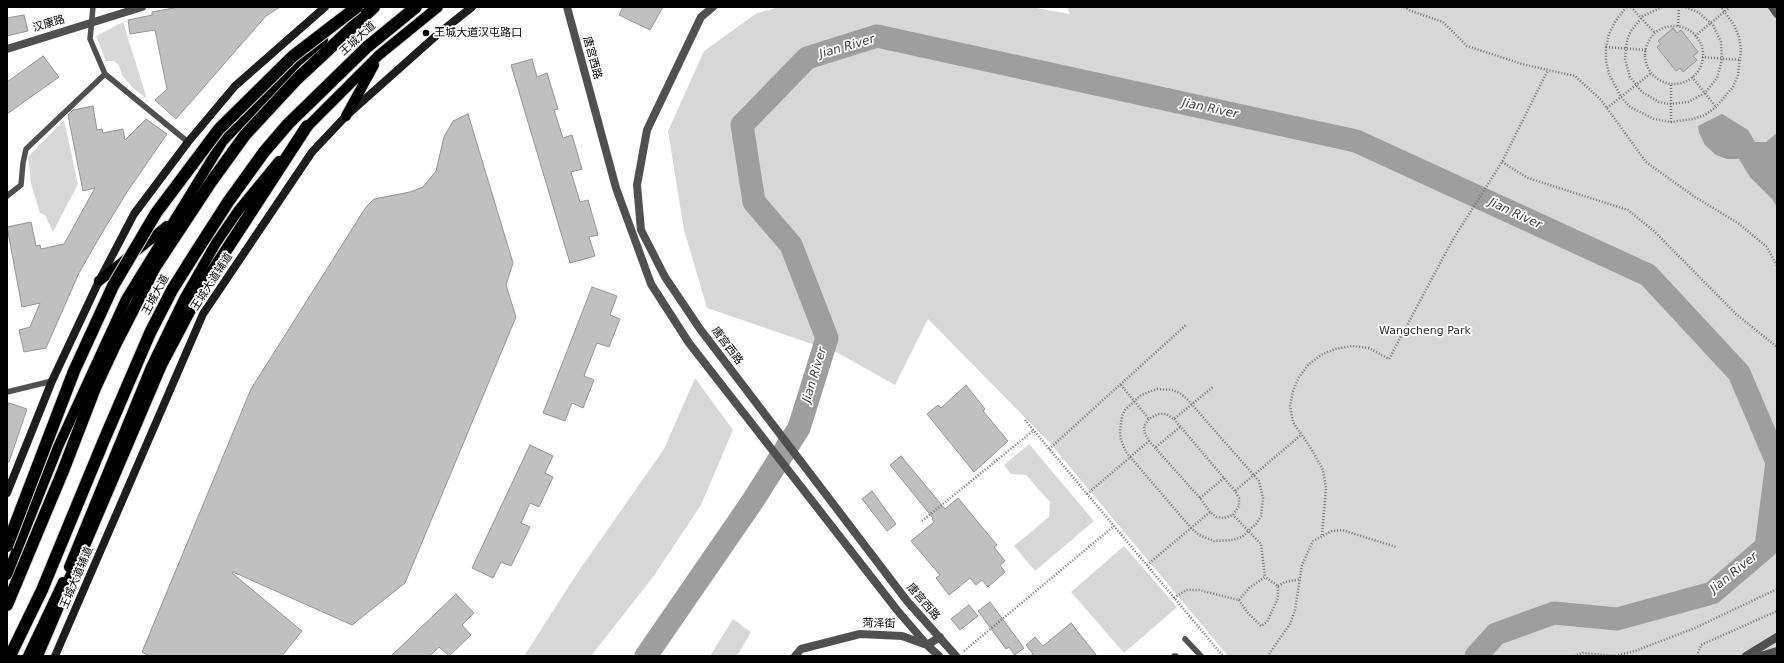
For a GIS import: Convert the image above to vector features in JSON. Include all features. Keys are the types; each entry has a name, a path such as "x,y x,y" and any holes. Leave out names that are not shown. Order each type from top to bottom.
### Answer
{"highway":[{"path":"7,546 74,371 113,286 156,213 219,129 293,56 357,7"},
{"name":"王城大道","path":"7,605 99,381 129,317 155,267 211,182 245,135 297,79 374,7"},
{"name":"王城大道","path":"10,656 42,590 150,333 172,290 237,189 264,152 288,124 367,47 416,7"},
{"path":"37,656 161,365 201,289 307,126"}],"main road":[{"path":"7,493 52,381 99,280 134,214 188,142 235,86 325,7"},
{"path":"7,575 58,447 126,298 172,222 223,141 297,62 360,7"},
{"path":"28,656 62,584 151,366 184,299 216,243 238,211 307,126 379,55 438,7"},
{"name":"王城大道辅道","path":"55,656 203,314 312,152 346,116 438,34 472,7"},
{"path":"346,116 379,55"},
{"path":"99,280 172,222"}],"street":[{"name":"汉康路","path":"7,49 142,7"},
{"name":"唐宫西路","path":"567,7 621,204 651,284 689,343 897,610 938,656"},
{"name":"唐宫西路","path":"713,7 701,17 647,130 637,185 641,230 665,277 700,329 907,601 940,637 960,654"},
{"path":"1772,7 1777,14"},
{"name":"菏泽街","path":"794,656 801,649 860,634 902,636 927,645"},
{"path":"927,645 940,637"},
{"path":"1746,656 1777,637"},
{"path":"1760,656 1777,651"}],"lane":[{"path":"93,7 90,39 105,74 188,142"},
{"path":"7,196 21,185 26,149 105,74"},
{"path":"7,392 52,381"},
{"path":"1186,639 1201,656"}],"path":[{"path":"1404,7 1411,11 1443,22 1467,46 1522,64 1575,76 1601,100 1646,162 1695,197 1738,223 1767,247 1777,266"},
{"path":"1626,7 1615,22 1609,34 1606,47 1606,61 1609,74 1621,97 1630,107 1654,119 1670,122 1693,120 1705,114 1716,107 1733,87 1738,75 1741,60 1739,37 1734,25 1721,7"},
{"path":"1631,7 1654,33"},
{"path":"1662,7 1652,10 1641,18 1631,31 1625,49 1627,69 1636,85 1650,98 1659,102 1670,104 1688,102 1705,93 1716,78 1722,59 1721,42 1711,23 1698,12 1685,7"},
{"path":"1678,26 1679,7"},
{"path":"1695,36 1730,7"},
{"path":"1678,26 1688,30 1695,36 1701,47 1702,57 1699,68 1692,77 1682,82 1671,83 1660,80 1651,73 1646,63 1646,50 1654,33 1666,27 1678,26"},
{"path":"1606,47 1646,50"},
{"path":"1702,57 1741,60"},
{"path":"1322,535 1326,488 1323,470 1312,450 1293,422 1290,406 1293,391 1299,377 1308,364 1321,356 1330,351 1352,346 1369,348 1389,359 1452,241 1502,162 1548,70"},
{"path":"1607,108 1651,73"},
{"path":"1692,77 1716,107"},
{"path":"1670,122 1671,83"},
{"path":"1502,162 1528,178 1628,210 1655,232 1736,314 1777,347"},
{"path":"1049,448 1121,385 1186,325"},
{"path":"1121,385 1149,419"},
{"path":"1174,419 1214,386"},
{"path":"1165,389 1181,394 1192,404 1255,475 1261,489 1263,508 1256,524 1249,532 1234,540 1214,542 1202,537 1191,528 1130,457 1121,440 1120,424 1125,410 1134,400 1148,391 1165,389"},
{"path":"1158,414 1166,414 1174,419 1235,491 1239,498 1239,506 1233,515 1224,518 1216,517 1210,512 1200,498 1149,441 1145,434 1144,426 1149,419 1158,414"},
{"path":"1025,420 1222,656"},
{"path":"1156,448 1180,427"},
{"path":"922,521 1034,430"},
{"path":"1235,491 1301,435"},
{"path":"1087,494 1149,441"},
{"path":"1200,498 1224,478"},
{"path":"1147,565 1210,512"},
{"path":"1233,515 1261,544 1265,577 1278,586"},
{"path":"960,654 1114,526"},
{"path":"1269,654 1290,624 1295,610 1302,565 1307,550 1313,541 1332,531 1342,530 1396,547"},
{"path":"1239,600 1249,588 1265,577"},
{"path":"1278,586 1285,582 1301,579"},
{"path":"1174,598 1186,590 1199,590 1222,597 1239,600 1248,613 1261,626 1267,622 1275,607 1278,598 1278,586"},
{"path":"1574,656 1583,653 1615,656 1635,651 1696,628 1777,589"},
{"path":"1697,656 1701,645 1777,611"}],"green space":[{"name":"Wangcheng Park","path":"780,7 1031,7 1070,14 1067,7 1777,7 1777,656 1228,656 1049,442 928,319 895,385 838,353 707,308 684,230 668,131 704,51 757,13"},
{"path":"123,22 147,99 133,88 122,75 119,65 114,61 106,61 96,36"},
{"path":"64,120 78,184 53,232 45,215 40,213 31,184 28,157"},
{"path":"695,378 733,430 701,505 653,577 591,656 524,656 578,572 664,449"},
{"path":"1029,444 1094,521 1035,571 1014,546 1049,517 1050,502 1026,475 1011,474 1004,465"},
{"path":"1124,546 1177,607 1124,653 1071,592"},
{"path":"733,619 751,632 737,656 710,656"}],"shaded area":[{"path":"1722,114 1748,130 1755,142 1766,142 1777,133 1777,207 1772,199 1750,177 1739,159 1727,159 1716,155 1705,145 1699,133 1698,126"}],"building":[{"path":"179,7 280,7 266,16 176,119 155,100 167,89 155,30 130,34 128,20 152,15 152,12"},
{"path":"623,7 663,7 650,30 619,15"},
{"path":"24,15 28,31 7,36 7,18"},
{"path":"1673,28 1677,33 1681,30 1698,52 1693,56 1697,60 1683,72 1680,68 1676,71 1657,47 1661,44 1658,41"},
{"path":"43,56 59,77 7,114 7,82"},
{"path":"532,59 537,77 547,73 558,109 554,110 563,138 572,135 582,169 571,172 580,202 588,200 598,235 589,237 595,256 570,263 511,65"},
{"path":"93,106 97,130 102,129 103,133 123,129 125,140 146,119 167,134 127,192 79,273 46,348 24,352 19,330 30,327 40,303 22,307 7,227 31,222 36,246 40,245 41,249 64,244 95,188 83,191 68,115 73,110"},
{"path":"468,114 513,263 506,285 516,317 405,583 352,625 233,572 232,573 302,631 282,656 149,656 142,652 251,389 366,207 374,199 410,192 423,187 436,171 444,137 453,121"},
{"path":"592,287 617,296 610,315 620,319 609,347 597,343 584,376 594,380 583,408 572,403 565,421 543,413"},
{"path":"966,385 985,409 983,411 1008,441 974,472 927,414 938,405 941,408"},
{"path":"9,403 27,409 9,462 7,461 7,409"},
{"path":"530,445 553,456 545,473 553,477 539,507 530,503 521,523 530,527 511,566 501,562 493,578 472,568"},
{"path":"901,456 945,509 958,498 997,545 994,547 1005,561 1000,565 1005,572 988,587 982,580 976,585 970,578 949,595 936,578 940,575 911,541 934,522 932,519 933,518 890,465"},
{"path":"872,491 896,524 887,531 862,499"},
{"path":"456,594 474,613 462,625 471,635 449,656 439,647 430,656 391,656"},
{"path":"990,602 1024,648 1015,655 1009,647 1006,649 978,611"},
{"path":"969,605 978,616 960,630 951,619"},
{"path":"1071,623 1097,656 1030,656 1033,654 1026,645 1035,637 1043,646"}],"waterway":[{"name":"Jian River","path":"646,656 752,502 799,428 827,338 791,245 754,202 742,125 807,58 877,36 1356,141 1648,275 1739,373 1777,462 1766,547 1712,593 1617,619 1554,613 1496,634 1476,656"}],"place":[{"name":"王城大道汉屯路口","path":"426,33"}]}
